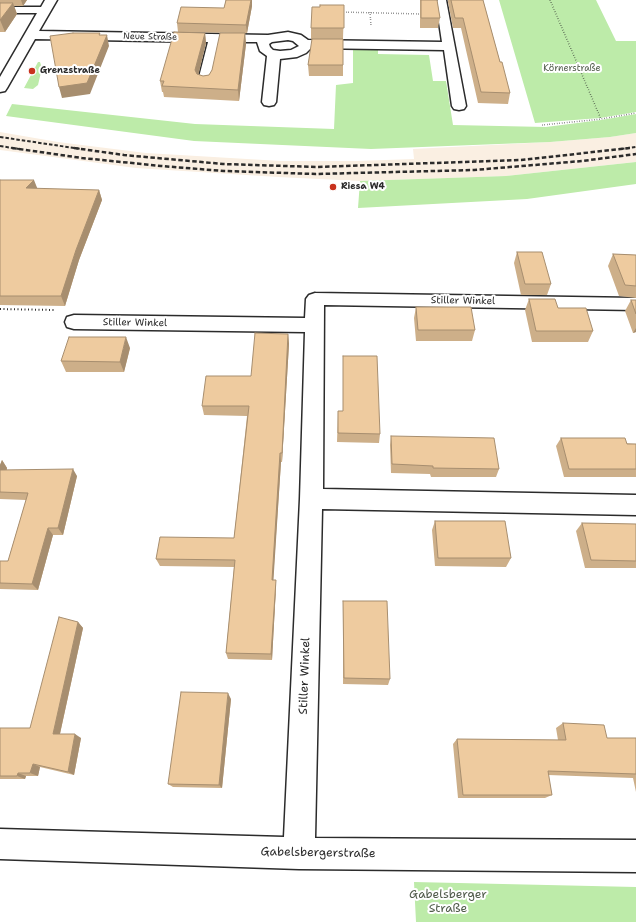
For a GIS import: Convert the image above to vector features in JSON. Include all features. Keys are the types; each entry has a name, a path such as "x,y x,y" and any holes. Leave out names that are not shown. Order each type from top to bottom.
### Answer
{"street":[{"path":"442,2 460,106"},
{"path":"0,10 48,5"},
{"path":"0,88 48,5"},
{"name":"Neue Straße","path":"32,35 268,39 277,36 293,36 301,39 305,44"},
{"path":"205,81 215,38"},
{"path":"268,39 263,43 264,48 274,54 286,55 298,52 304,47 305,44 449,46"},
{"path":"268,102 274,54"},
{"name":"Stiller Winkel","path":"299,853 311,499 315,299 636,304"},
{"name":"Stiller Winkel","path":"74,322 315,325"},
{"path":"311,499 636,505"},
{"name":"Gabelsbergerstraße","path":"0,844 299,853 636,856"}],"path":[{"path":"550,0 601,119"},
{"path":"336,12 420,13 421,16 444,17"},
{"path":"542,125 601,119 636,113"},
{"path":"0,309 67,310 74,322"}],"shaded area":[{"path":"0,132 58,142 146,153 281,161 414,159 413,149 550,142 610,137 636,133 636,162 506,176 360,181 136,168 0,150"}],"green space":[{"name":"Körnerstraße","path":"499,0 596,0 616,41 636,41 636,112 600,118 535,123"},
{"path":"353,48 378,48 378,54 429,55 433,81 446,81 453,125 546,127 636,114 636,133 610,137 550,142 371,149 194,141 6,116 12,104 195,124 334,129 336,85 353,83"},
{"path":"38,62 40,62 42,68 38,85 33,89 24,88"},
{"path":"636,162 636,184 527,199 358,208 360,181 506,176"},
{"name":"Gabelsberger Straße","path":"414,882 636,887 636,922 416,922"}],"building":[{"path":"226,0 251,0 246,25 177,23 181,7 224,8"},
{"path":"421,0 437,0 440,18 421,18"},
{"path":"451,0 483,0 510,93 481,92 463,18 455,18"},
{"path":"0,3 13,3 0,20"},
{"path":"320,5 344,5 344,28 311,28 312,7 320,7"},
{"path":"174,32 205,33 195,70 197,74 203,76 209,75 212,70 220,33 245,33 238,90 162,86 164,81 160,81"},
{"path":"73,33 100,33 99,35 107,35 87,83 59,87 50,36"},
{"path":"312,39 343,39 343,65 308,65"},
{"path":"0,180 34,180 26,188 99,190 76,250 61,296 0,296"},
{"path":"517,252 542,252 551,284 525,284"},
{"path":"613,254 636,255 636,286 625,285"},
{"path":"529,299 555,299 558,308 586,308 593,331 536,331"},
{"path":"631,300 636,300 636,314"},
{"path":"416,307 471,307 475,330 418,330"},
{"path":"255,333 288,334 282,453 280,453 272,580 276,580 271,654 226,653 235,560 156,559 160,537 234,538 249,406 202,406 206,376 251,376"},
{"path":"69,337 126,337 120,362 61,361"},
{"path":"343,356 377,356 380,434 338,433 338,411 343,411"},
{"path":"391,436 494,438 499,469 433,468 433,466 392,464"},
{"path":"561,438 625,438 627,444 636,444 636,469 569,469"},
{"path":"73,469 58,528 48,528 32,584 0,583 0,561 8,561 28,493 0,492 0,470"},
{"path":"435,521 505,521 511,558 438,558"},
{"path":"582,523 636,524 636,561 591,560"},
{"path":"343,601 387,601 390,679 344,678"},
{"path":"59,617 78,622 53,734 75,734 68,772 33,764 30,773 18,773 17,776 0,776 0,728 30,728"},
{"path":"181,692 228,693 219,785 168,784"},
{"path":"563,723 604,725 607,738 636,738 636,774 548,771 552,795 463,795 457,739 566,740"}],"railway":[{"path":"0,137 79,149"},
{"path":"0,146 19,149"},
{"path":"621,149 636,147"},
{"path":"12,148 19,149"},
{"path":"74,148 79,149"},
{"path":"621,149 630,148"},
{"path":"19,149 82,158 161,166 224,171 316,174 474,170 582,161 636,154"},
{"path":"79,149 124,155 223,164 317,167 521,160 621,149"}],"place":[{"name":"Grenzstraße","path":"32,71"},
{"name":"Riesa W4","path":"333,187"}]}
